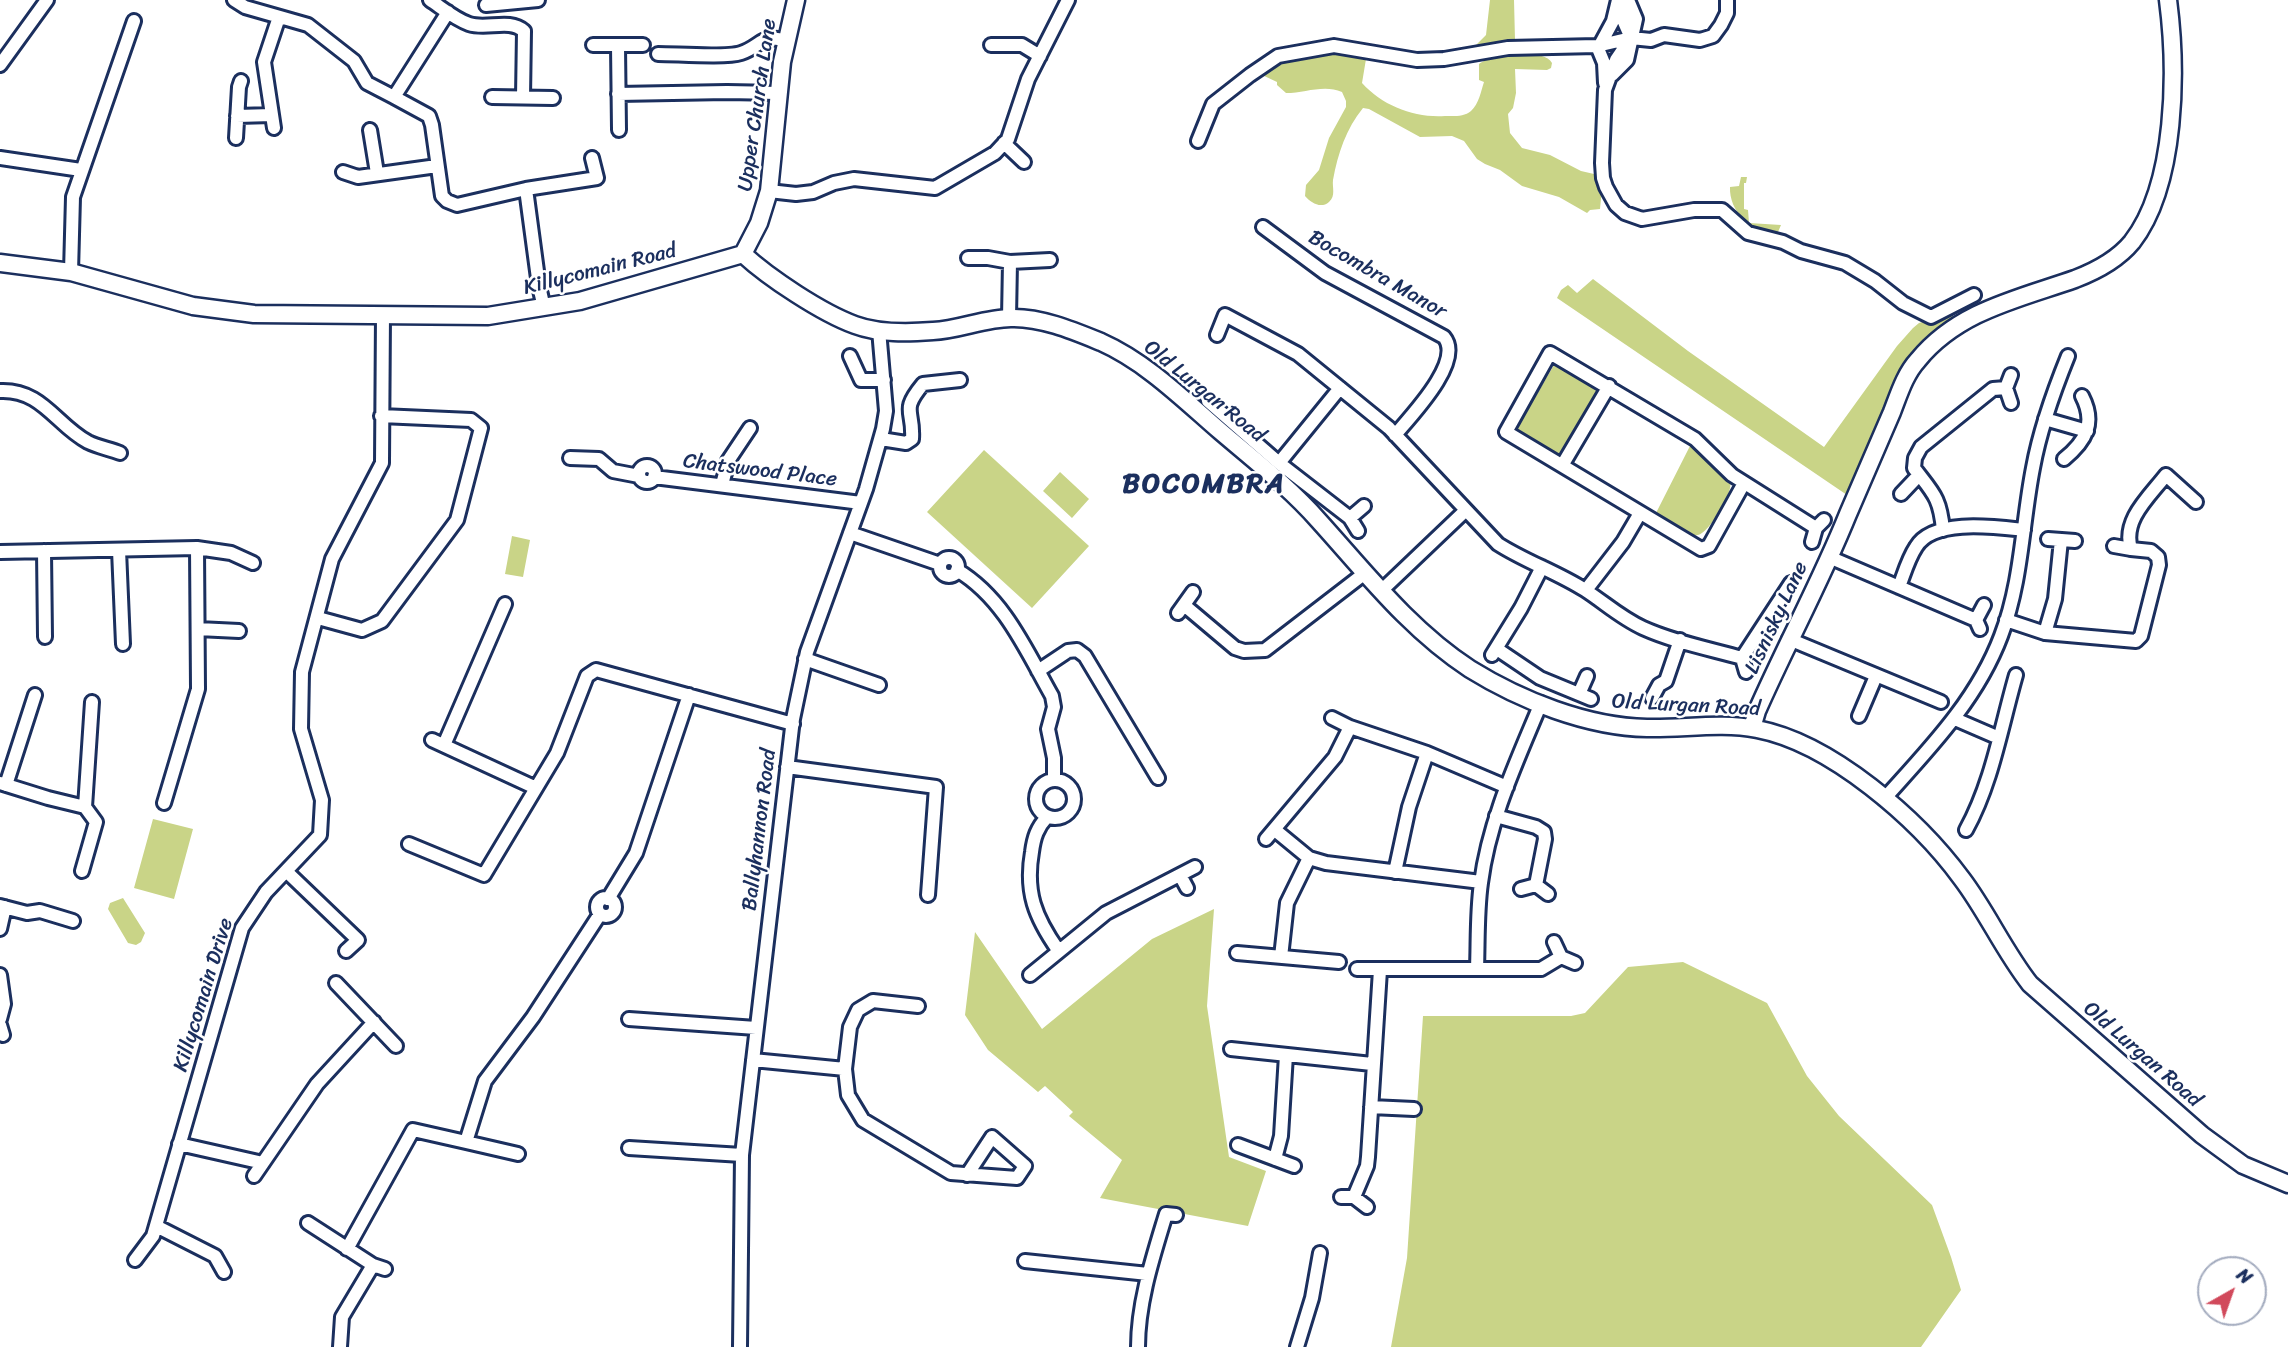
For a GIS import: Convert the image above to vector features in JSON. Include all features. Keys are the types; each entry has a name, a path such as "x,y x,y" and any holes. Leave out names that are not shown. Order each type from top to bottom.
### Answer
{"street":[{"path":"0,65 47,0"},
{"path":"234,0 245,6 309,25 354,61 372,86 429,116 442,196 447,201 457,205 526,189 597,178 592,158"},
{"path":"430,0 467,23 507,24 519,26 524,31 523,97"},
{"path":"486,5 538,0"},
{"name":"Upper Church Lane","path":"743,254 759,223 769,191 778,93 796,0"},
{"path":"769,191 796,194 813,192 834,183 854,179 935,188 995,153 1008,139 1028,79 1068,0"},
{"path":"1598,45 1614,21 1618,0"},
{"path":"1198,141 1213,104 1278,56 1334,46 1418,60 1444,59 1508,48 1598,45 1631,38 1651,40 1664,36 1687,40 1707,39 1713,36 1721,25 1727,13 1727,0"},
{"name":"Lisnisky Lane","path":"1752,728 1756,711 1843,526 1903,384 1916,362 1938,337 1961,322 2008,300 2099,269 2133,241 2154,198 2170,129 2172,72 2168,2"},
{"path":"505,4 507,24"},
{"path":"394,97 448,12"},
{"path":"237,116 273,122 264,62 279,17"},
{"path":"71,272 73,197 134,20"},
{"path":"1608,82 1627,60 1631,38"},
{"path":"658,54 698,51 739,54 764,39 786,41"},
{"path":"593,45 643,45"},
{"path":"991,45 1021,45 1040,56"},
{"path":"1598,45 1608,82 1602,178 1616,205 1625,213 1642,219 1694,210 1722,210 1748,233 1845,263 1875,281 1903,303 1931,317 1974,295"},
{"path":"618,46 619,130"},
{"path":"236,138 241,81"},
{"path":"618,94 778,93"},
{"path":"492,97 553,98"},
{"path":"370,130 377,173"},
{"path":"1004,143 1024,162"},
{"path":"0,158 81,170"},
{"path":"343,172 358,177 438,166"},
{"path":"526,189 544,308"},
{"name":"Bocombra Manor","path":"1263,227 1325,273 1444,337 1449,343 1448,361 1440,376 1395,435"},
{"path":"743,254 759,269 820,307 855,325 879,330 938,331 1009,318 1010,262"},
{"name":"Killycomain Road","path":"0,263 71,272 193,306 254,314 488,316 580,301 743,254"},
{"path":"968,258 1010,262 1050,260"},
{"name":"Killycomain Road","path":"0,276 24,267"},
{"path":"1217,335 1220,312 1298,354 1395,435 1498,544 1586,590 1617,615 1646,630 1742,658"},
{"name":"Killycomain Drive","path":"135,1260 153,1236 242,928 266,892 320,835 322,800 301,729 302,672 332,559 382,463 383,314"},
{"name":"Old Lurgan Road","path":"1009,318 1040,321 1105,344 1140,365 1250,457 1315,516 1381,591 1429,639 1471,669 1541,703 1591,720 1644,728 1726,726 1775,733 1811,747 1853,773 1924,833 1962,878 2015,965 2030,984 2202,1135 2244,1165 2288,1184"},
{"name":"Ballyhannon Road","path":"740,1347 743,1155 793,724 805,659 862,503 881,439 886,411 879,330"},
{"path":"1744,483 1709,546 1700,550 1563,464 1506,432 1550,354 1609,386 1695,439 1708,454 1744,483 1820,524 1812,542"},
{"path":"850,356 861,380 884,380"},
{"path":"1884,799 1955,719 1970,697 1985,670 2006,620 2020,567 2032,470 2045,419 2068,356"},
{"path":"2011,375 2006,388 2011,403"},
{"path":"881,439 906,443 912,439 908,414 912,398 923,384 960,380"},
{"path":"1563,464 1609,386"},
{"path":"1279,463 1340,388"},
{"path":"1942,530 1941,509 1935,494 1914,468 1915,458 1922,447 1993,389 2006,388"},
{"path":"0,391 12,391 37,400 89,442 120,453"},
{"path":"1223,396 1210,403 1279,463 1350,518 1358,531"},
{"path":"2064,459 2079,447 2087,430 2089,409 2082,396"},
{"path":"318,618 362,630 382,621 457,520 481,428 471,420 381,416"},
{"path":"2045,419 2087,430"},
{"path":"722,485 728,461 750,428"},
{"name":"Chatswood Place","path":"570,458 598,459 613,471 639,477 641,469 646,466 653,469 654,477 862,503"},
{"path":"2132,549 2128,537 2129,525 2161,471 2196,502"},
{"path":"1901,494 1919,475"},
{"path":"1350,518 1364,506"},
{"path":"1381,591 1465,510"},
{"path":"1586,590 1623,542 1640,513"},
{"path":"1899,587 1916,546 1925,536 1942,530 1977,525 2024,530"},
{"path":"850,533 940,564 946,558 952,558 957,562 957,570 978,583 1008,618 1052,696 1054,707 1048,729 1054,758 1054,780"},
{"path":"2045,633 2055,599 2055,539 2075,541"},
{"path":"2006,620 2045,633 2136,641 2141,636 2159,565 2158,557 2151,551 2114,545"},
{"path":"164,803 198,689 197,548"},
{"path":"0,552 197,548 231,553 253,563"},
{"path":"119,550 123,644"},
{"path":"44,551 46,637"},
{"path":"1829,557 1978,624 1984,605"},
{"path":"1542,566 1521,608 1494,652 1540,678 1585,697 1587,676"},
{"path":"1193,592 1181,609 1235,648 1244,651 1265,650 1365,573"},
{"path":"1746,672 1742,658 1785,587"},
{"path":"505,604 438,742 536,788"},
{"path":"198,629 239,631"},
{"path":"1789,639 1941,702"},
{"path":"1649,701 1659,685 1666,681 1680,640"},
{"path":"1038,671 1068,651 1077,650 1085,656 1157,778"},
{"path":"805,659 878,685"},
{"path":"410,844 484,875 557,753 587,676 596,670 793,724"},
{"path":"1859,716 1876,676"},
{"path":"1966,830 1968,814 1999,738 2010,682"},
{"path":"34,695 3,784 85,807"},
{"path":"466,1142 485,1081 533,1017 600,914 598,903 602,899 608,899 636,853 689,695"},
{"path":"82,870 96,822 85,807 92,702"},
{"path":"1478,969 1481,882 1496,816 1541,703"},
{"path":"1332,718 1350,727 1427,753 1507,787"},
{"path":"1955,719 1999,738"},
{"path":"1350,727 1335,757 1270,834 1309,858 1326,863 1481,882"},
{"path":"1395,872 1409,807 1427,753"},
{"path":"788,767 936,787 928,895"},
{"path":"1054,780 1066,783 1075,800 1070,812 1053,819 1047,817 1038,808 1037,795 1043,785 1054,780"},
{"path":"1496,816 1536,827 1544,832 1536,885"},
{"path":"1047,817 1037,828 1029,889 1038,918 1059,950"},
{"path":"1281,957 1287,903 1309,858"},
{"path":"1030,975 1106,913 1195,867"},
{"path":"286,871 358,940 346,951"},
{"path":"1180,875 1187,888"},
{"path":"1521,889 1536,885"},
{"path":"1536,885 1548,894"},
{"path":"0,929 3,906 27,913 40,911 73,921"},
{"path":"1554,942 1561,957 1575,963"},
{"path":"1237,953 1339,962"},
{"path":"1357,969 1541,969 1561,957"},
{"path":"1367,1207 1348,1197 1367,1166 1380,970"},
{"path":"0,975 4,1004 0,1019"},
{"path":"335,982 396,1046"},
{"path":"918,1006 873,1001 858,1010 850,1027 845,1069 848,1095 863,1120 951,1173 967,1175"},
{"path":"629,1019 756,1028"},
{"path":"254,1176 317,1083 374,1022"},
{"path":"1231,1049 1372,1064"},
{"path":"1275,1159 1281,1136 1286,1055"},
{"path":"753,1060 845,1069"},
{"path":"1371,1107 1414,1109"},
{"path":"347,1249 413,1130 518,1154"},
{"path":"179,1144 263,1163"},
{"path":"1238,1145 1294,1166"},
{"path":"629,1149 743,1155"},
{"path":"1138,1347 1138,1328 1148,1273 1166,1214 1176,1215"},
{"path":"308,1223 379,1267 342,1317 340,1347"},
{"path":"156,1226 215,1256 224,1272"},
{"path":"1025,1261 1148,1273"},
{"path":"1297,1347 1324,1261"}],"green space":[{"path":"1490,0 1514,0 1515,40 1509,44 1475,49 1486,35"},
{"path":"1326,53 1354,55 1366,59 1362,83 1370,91 1400,109 1433,116 1462,115 1474,108 1484,82 1479,80 1479,64 1485,60 1517,54 1547,58 1552,63 1547,70 1515,69 1516,93 1513,108 1508,114 1510,133 1522,148 1550,155 1581,171 1594,174 1602,188 1600,209 1587,213 1559,197 1522,186 1500,170 1477,159 1464,141 1452,136 1420,137 1363,108 1347,133 1340,151 1331,200 1323,205 1313,203 1305,196 1306,185 1319,170 1329,138 1346,107 1346,101 1342,92 1328,89 1286,93 1277,82 1260,74 1283,60"},
{"path":"1741,177 1747,177 1744,183 1744,209 1748,210 1749,223 1781,225 1778,232 1759,229 1751,225 1744,220 1738,213 1733,205 1730,187 1739,186"},
{"path":"1593,279 1688,351 1824,447 1913,328 1919,323 1952,313 1955,320 1942,329 1851,493 1847,495 1557,298 1561,290 1568,285 1577,293"},
{"path":"1554,365 1593,386 1597,393 1564,451 1557,454 1520,433 1517,428"},
{"path":"1691,444 1730,482 1720,512 1703,533 1698,535 1683,530 1656,513"},
{"path":"984,450 1089,546 1032,608 927,512"},
{"path":"1060,472 1089,499 1072,518 1043,491"},
{"path":"512,536 530,540 523,577 505,574"},
{"path":"153,819 193,829 174,899 134,888"},
{"path":"123,898 145,933 141,942 136,945 128,943 108,909 110,903"},
{"path":"1214,909 1207,1006 1229,1157 1266,1171 1248,1226 1100,1198 1122,1160 1069,1116 1073,1112 1045,1086 1038,1092 988,1050 965,1015 975,932 1042,1029 1152,939"},
{"path":"1683,962 1767,1003 1807,1076 1839,1116 1932,1205 1961,1290 1921,1347 1391,1347 1407,1258 1423,1016 1571,1016 1585,1013 1628,967"}],"district":[{"name":"BOCOMBRA","path":"1204,485"}]}
